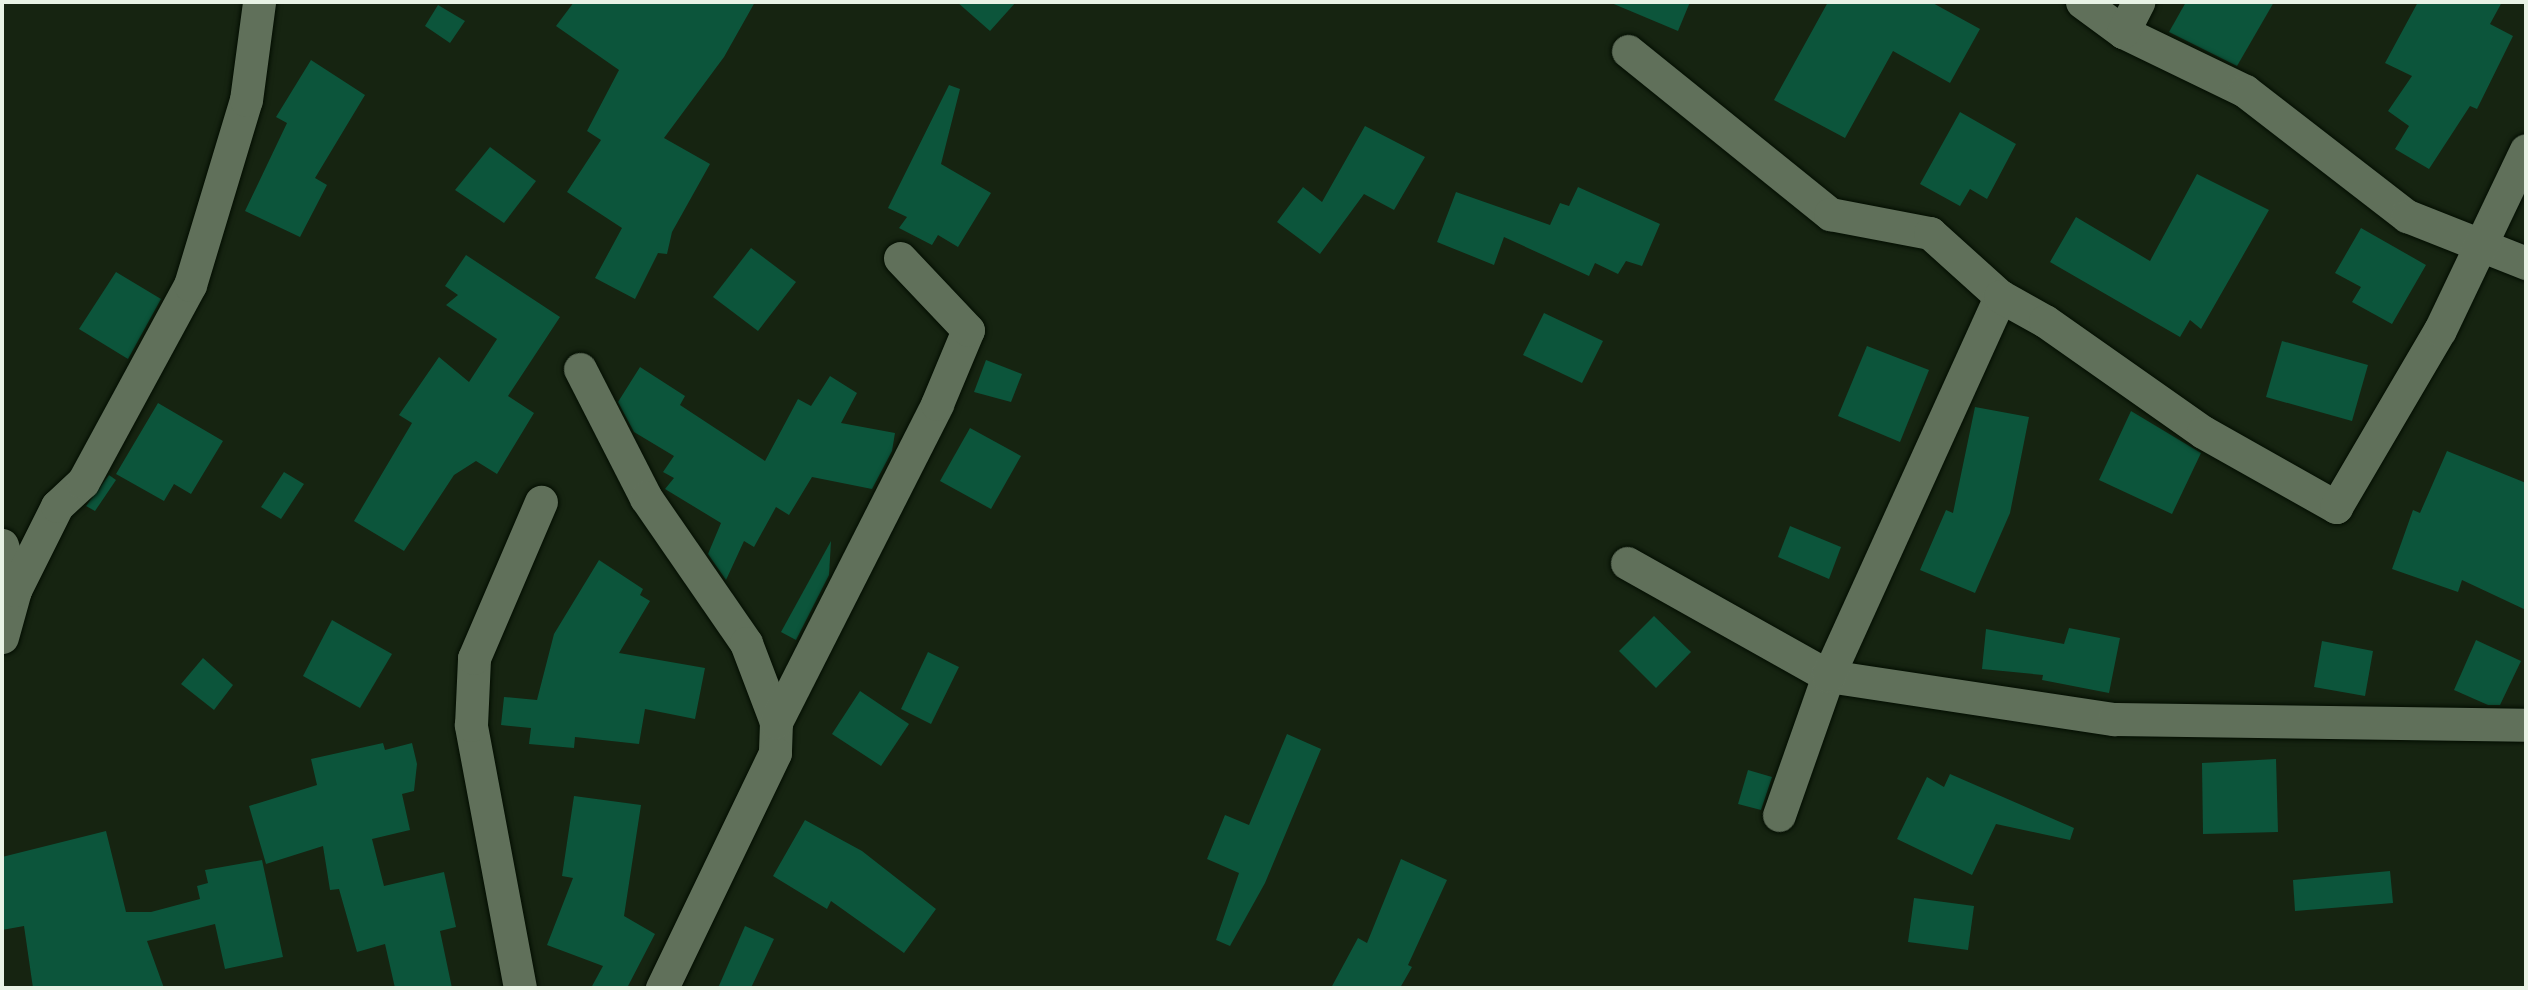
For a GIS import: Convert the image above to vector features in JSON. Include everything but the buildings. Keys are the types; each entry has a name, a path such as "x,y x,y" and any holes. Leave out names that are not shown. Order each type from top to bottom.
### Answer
{"street":[{"path":"2,637 15,590 57,506 83,482 190,285 246,100 259,2"},
{"path":"2082,2 2123,32 2245,91 2407,216 2479,248 2526,263"},
{"path":"2123,32 2138,2"},
{"path":"1628,51 1830,215 1930,233 2000,296 2045,321 2203,432 2336,507 2440,330 2526,150"},
{"path":"776,722 937,404 968,330 900,258"},
{"path":"1779,815 1828,676 2000,296"},
{"path":"580,369 646,498 746,643 776,722 775,753 662,988"},
{"path":"520,988 471,725 474,659 541,502"},
{"path":"2,545 15,590"},
{"path":"1627,563 1828,676 2114,719 2526,725"}]}
